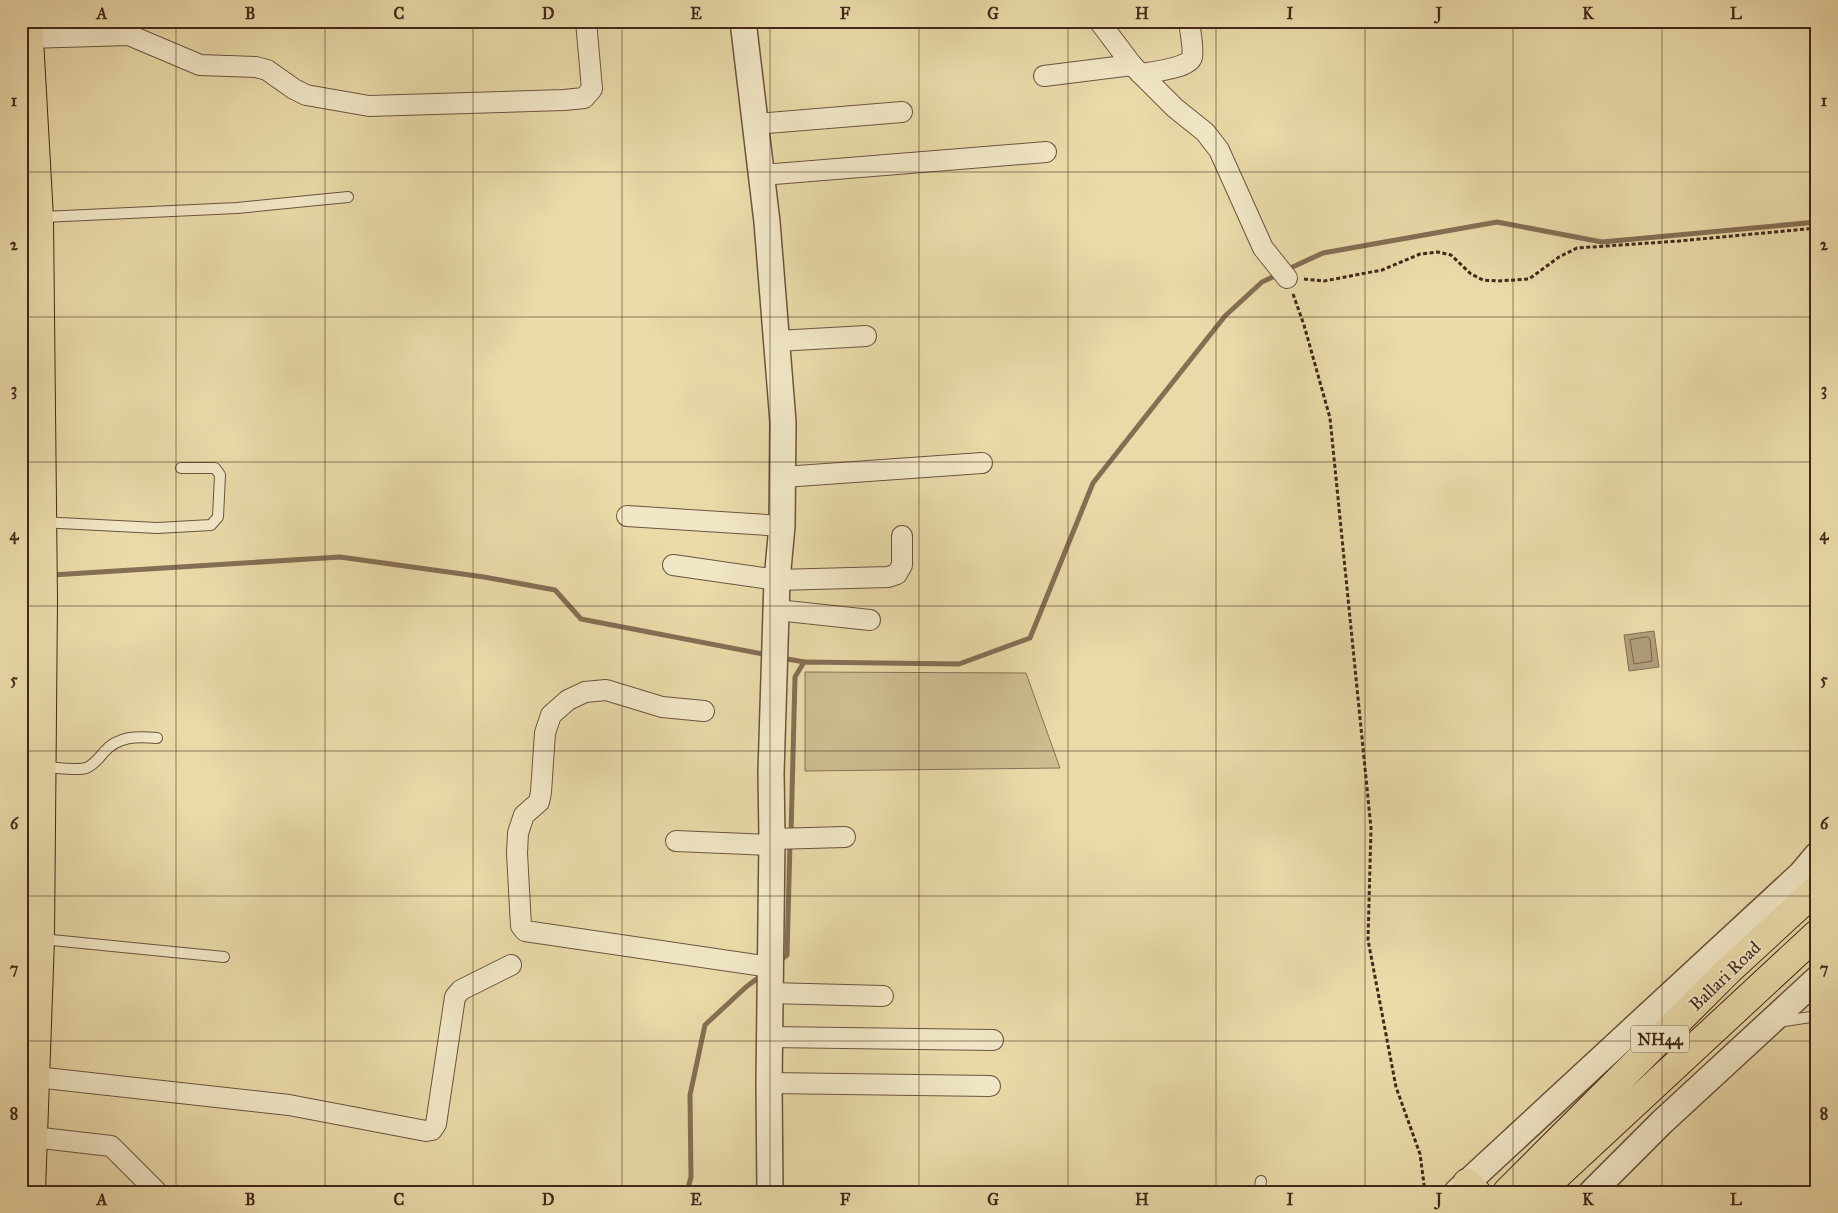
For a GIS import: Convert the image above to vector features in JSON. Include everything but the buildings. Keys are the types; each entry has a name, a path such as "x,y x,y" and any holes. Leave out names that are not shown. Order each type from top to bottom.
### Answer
{"main road":[{"path":"28,30 35,528 44,600 42,767 31,938 36,1077 31,1192"},
{"name":"Ballari Road","path":"1506,1192 1728,971 1817,889"},
{"name":"Ballari Road","path":"1539,1192 1817,934"}],"street":[{"path":"28,30 130,35 200,65 256,67 267,70 294,90 306,95 369,106 584,98 592,89 586,21"},
{"path":"743,21 762,175 783,422 782,526 778,580 771,773 770,1192"},
{"path":"1099,21 1136,70 1175,108 1204,132 1219,150 1263,248 1287,278"},
{"path":"1044,76 1182,66 1193,57 1189,21"},
{"path":"755,124 902,112"},
{"path":"762,175 1046,152"},
{"path":"777,341 866,336"},
{"path":"782,477 982,464"},
{"path":"627,516 782,526"},
{"path":"673,565 778,580 888,577 898,574 902,565 902,536"},
{"path":"777,610 870,620"},
{"path":"704,711 662,706 606,690 585,692 568,700 551,715 546,733 539,802 524,815 518,833 517,853 522,929 770,979 883,996"},
{"path":"676,841 772,842 845,837"},
{"path":"1467,1189 1801,874 1817,854"},
{"path":"36,1077 289,1105 426,1131 432,1130 436,1124 455,997 461,990 511,965"},
{"path":"1592,1192 1662,1122 1817,979"},
{"path":"769,1037 993,1040"},
{"path":"769,1083 990,1086"},
{"path":"34,1137 111,1146 157,1192"}],"lane":[{"path":"30,218 237,208 348,197"},
{"path":"35,528 158,528 210,525 218,517 220,476 218,471 215,468 180,468"},
{"path":"42,767 85,768 94,763 110,745 122,739 137,736 157,738"},
{"path":"31,938 224,957"},
{"path":"1771,1023 1817,1016"},
{"path":"1259,1192 1261,1181"}],"path":[{"path":"1426,1192 1420,1154 1396,1087 1368,940 1371,828 1330,418 1304,325 1287,278 1324,281 1382,270 1420,254 1438,252 1451,255 1472,274 1483,280 1529,279 1559,257 1577,248 1817,228"}],"shaded area":[{"path":"805,672 1026,673 1060,768 805,771"}],"water":[{"path":"1654,631 1659,667 1629,671 1624,635"}],"waterway":[{"path":"1286,270 1323,253 1497,222 1602,242 1817,222"},
{"path":"791,834 795,677 804,662 959,664 1030,638 1093,483 1225,316 1262,282 1279,274"},
{"path":"52,575 340,557 484,577 555,590 581,619 768,655"},
{"path":"21,577 36,576"},
{"path":"782,658 804,662"},
{"path":"778,962 787,955 790,843"},
{"path":"687,1192 691,1177 690,1095 705,1025 746,987 762,975"}]}
